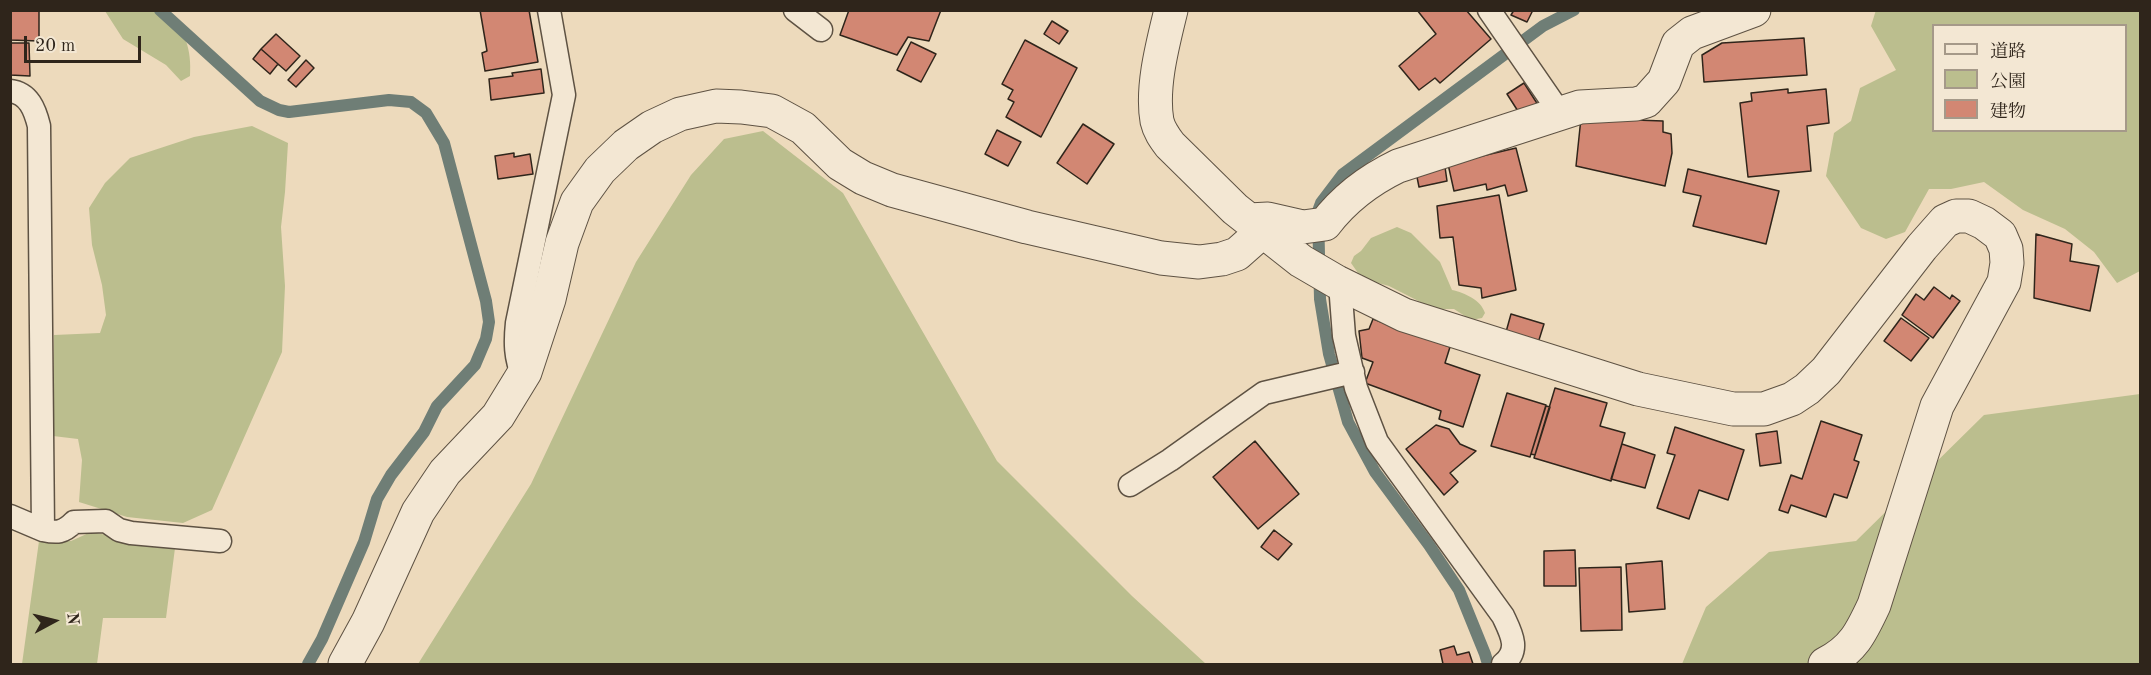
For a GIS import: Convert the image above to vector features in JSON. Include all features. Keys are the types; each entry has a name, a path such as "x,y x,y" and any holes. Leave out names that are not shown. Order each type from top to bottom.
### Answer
{"street":[{"path":"1171,10 1163,42 1155,97 1157,122 1170,145 1235,209 1301,261 1338,283 1404,315 1638,389 1733,409 1764,409 1800,394 1826,371 1945,221 1956,216 1969,216 1984,222 2000,235 2007,256 2004,282 1937,406 1874,605 1859,636 1837,659 1826,664"},
{"path":"345,664 368,622 418,512 445,472 498,416 523,376 549,298 561,243 577,202 600,170 626,146 652,127 680,114 716,106 741,106 772,111 803,128 840,164 863,178 892,190 1027,227 1161,258 1199,262 1222,259 1237,254 1256,225 1268,219 1314,225 1335,211 1372,178 1398,166 1580,107 1646,102 1664,81 1678,44 1692,33 1754,10"}],"lane":[{"path":"523,376 517,363 514,343 517,322 564,95 549,10"},
{"path":"795,10 821,30"},
{"path":"1489,10 1560,113"},
{"path":"10,91 26,97 35,110 39,126 43,530"},
{"path":"1338,283 1351,373 1377,442 1503,616 1514,640 1514,651 1504,664"},
{"path":"1130,485 1170,460 1264,393 1351,373"},
{"path":"10,516 43,530 58,533 68,529 74,522 106,521 118,530 131,533 220,541"}],"green space":[{"path":"1876,10 2140,11 2140,271 2117,283 2094,252 2065,229 2023,210 1984,182 1951,189 1929,189 1905,232 1886,239 1861,228 1826,176 1834,133 1851,121 1860,88 1896,70 1871,26"},
{"path":"105,11 166,11 178,25 186,40 190,57 190,76 181,81 166,65 123,39"},
{"path":"252,126 288,143 281,227 285,286 282,352 212,510 183,523 127,517 79,502 82,460 78,439 53,436 54,335 100,333 106,315 102,285 92,245 89,208 105,183 130,158 194,137"},
{"path":"763,131 843,193 997,461 1132,596 1206,664 418,664 531,484 636,262 691,175 724,139"},
{"path":"1397,227 1411,233 1440,262 1452,290 1467,295 1480,304 1485,313 1482,318 1471,320 1454,309 1434,309 1358,273 1351,263 1354,256 1371,238"},
{"path":"2140,394 2140,664 1682,664 1706,607 1769,552 1856,541 1984,415"},
{"path":"91,532 175,548 166,618 103,618 97,664 22,664 39,541 71,541"}],"building":[{"path":"10,10 39,10 39,41 10,40"},
{"path":"480,10 529,10 538,62 485,71 482,53 487,51"},
{"path":"849,10 941,10 929,41 908,37 897,55 840,35"},
{"path":"1417,10 1466,10 1491,39 1440,83 1435,78 1419,90 1399,66 1436,34"},
{"path":"1514,10 1533,10 1527,22 1511,15"},
{"path":"1052,21 1068,31 1059,44 1044,34"},
{"path":"276,34 300,56 286,71 261,49"},
{"path":"1804,38 1807,75 1704,82 1702,55 1722,43"},
{"path":"1025,40 1077,68 1041,137 1006,117 1014,102 1008,99 1013,90 1002,84"},
{"path":"911,42 936,54 921,82 897,70"},
{"path":"10,43 29,43 30,76 10,75"},
{"path":"261,49 278,64 270,74 253,59"},
{"path":"306,60 314,68 296,87 288,80"},
{"path":"541,69 544,93 491,100 489,79"},
{"path":"1524,83 1540,108 1523,119 1507,94"},
{"path":"1788,89 1788,93 1826,89 1829,123 1807,126 1811,171 1748,177 1740,103 1752,101 1751,93"},
{"path":"1581,118 1663,121 1663,132 1671,134 1672,153 1665,186 1576,166"},
{"path":"1083,124 1114,144 1087,184 1057,163"},
{"path":"997,130 1021,142 1008,166 985,154"},
{"path":"1516,148 1527,191 1508,196 1505,185 1487,190 1486,184 1454,191 1448,164"},
{"path":"514,153 514,157 530,154 533,174 498,179 495,156"},
{"path":"1445,167 1447,181 1419,187 1416,172"},
{"path":"1688,169 1779,191 1766,244 1693,226 1701,196 1683,192"},
{"path":"1499,195 1516,290 1482,298 1481,288 1459,285 1453,237 1440,238 1437,206"},
{"path":"2036,234 2072,244 2070,261 2099,266 2090,311 2034,298"},
{"path":"1934,287 1950,299 1952,295 1960,301 1933,338 1902,315 1916,294 1924,300"},
{"path":"1511,314 1544,324 1538,343 1506,332"},
{"path":"1901,318 1929,338 1911,361 1884,341"},
{"path":"1373,319 1450,347 1445,363 1480,375 1463,427 1439,419 1441,411 1365,383 1373,362 1362,358 1359,331 1369,329"},
{"path":"1555,388 1607,403 1600,426 1625,433 1611,481 1534,458"},
{"path":"1507,393 1546,405 1530,457 1491,446"},
{"path":"1546,406 1550,407 1535,455 1531,454"},
{"path":"1821,421 1862,435 1854,460 1859,462 1847,498 1834,494 1826,517 1791,505 1788,513 1779,510 1791,475 1802,479"},
{"path":"1436,425 1449,429 1460,444 1476,451 1450,473 1458,482 1444,495 1406,449"},
{"path":"1675,427 1744,450 1728,500 1699,490 1689,519 1657,508 1675,455 1667,453"},
{"path":"1777,431 1781,463 1760,466 1756,434"},
{"path":"1255,441 1299,494 1258,529 1213,477"},
{"path":"1622,444 1655,455 1645,488 1611,479"},
{"path":"1274,530 1292,544 1278,560 1261,547"},
{"path":"1575,550 1576,586 1544,586 1544,551"},
{"path":"1662,561 1665,609 1629,612 1626,564"},
{"path":"1621,567 1622,630 1581,631 1579,568"},
{"path":"1454,646 1457,655 1469,652 1473,664 1443,664 1440,650"}],"waterway":[{"path":"160,10 260,101 279,110 289,112 389,100 411,102 426,113 444,143 486,301 489,322 486,339 475,365 437,406 424,432 391,475 377,499 364,542 322,639 308,664"},
{"path":"1488,664 1459,590 1375,472 1348,422 1329,354 1320,299 1318,211 1321,203 1343,174 1543,26 1574,10"}]}
